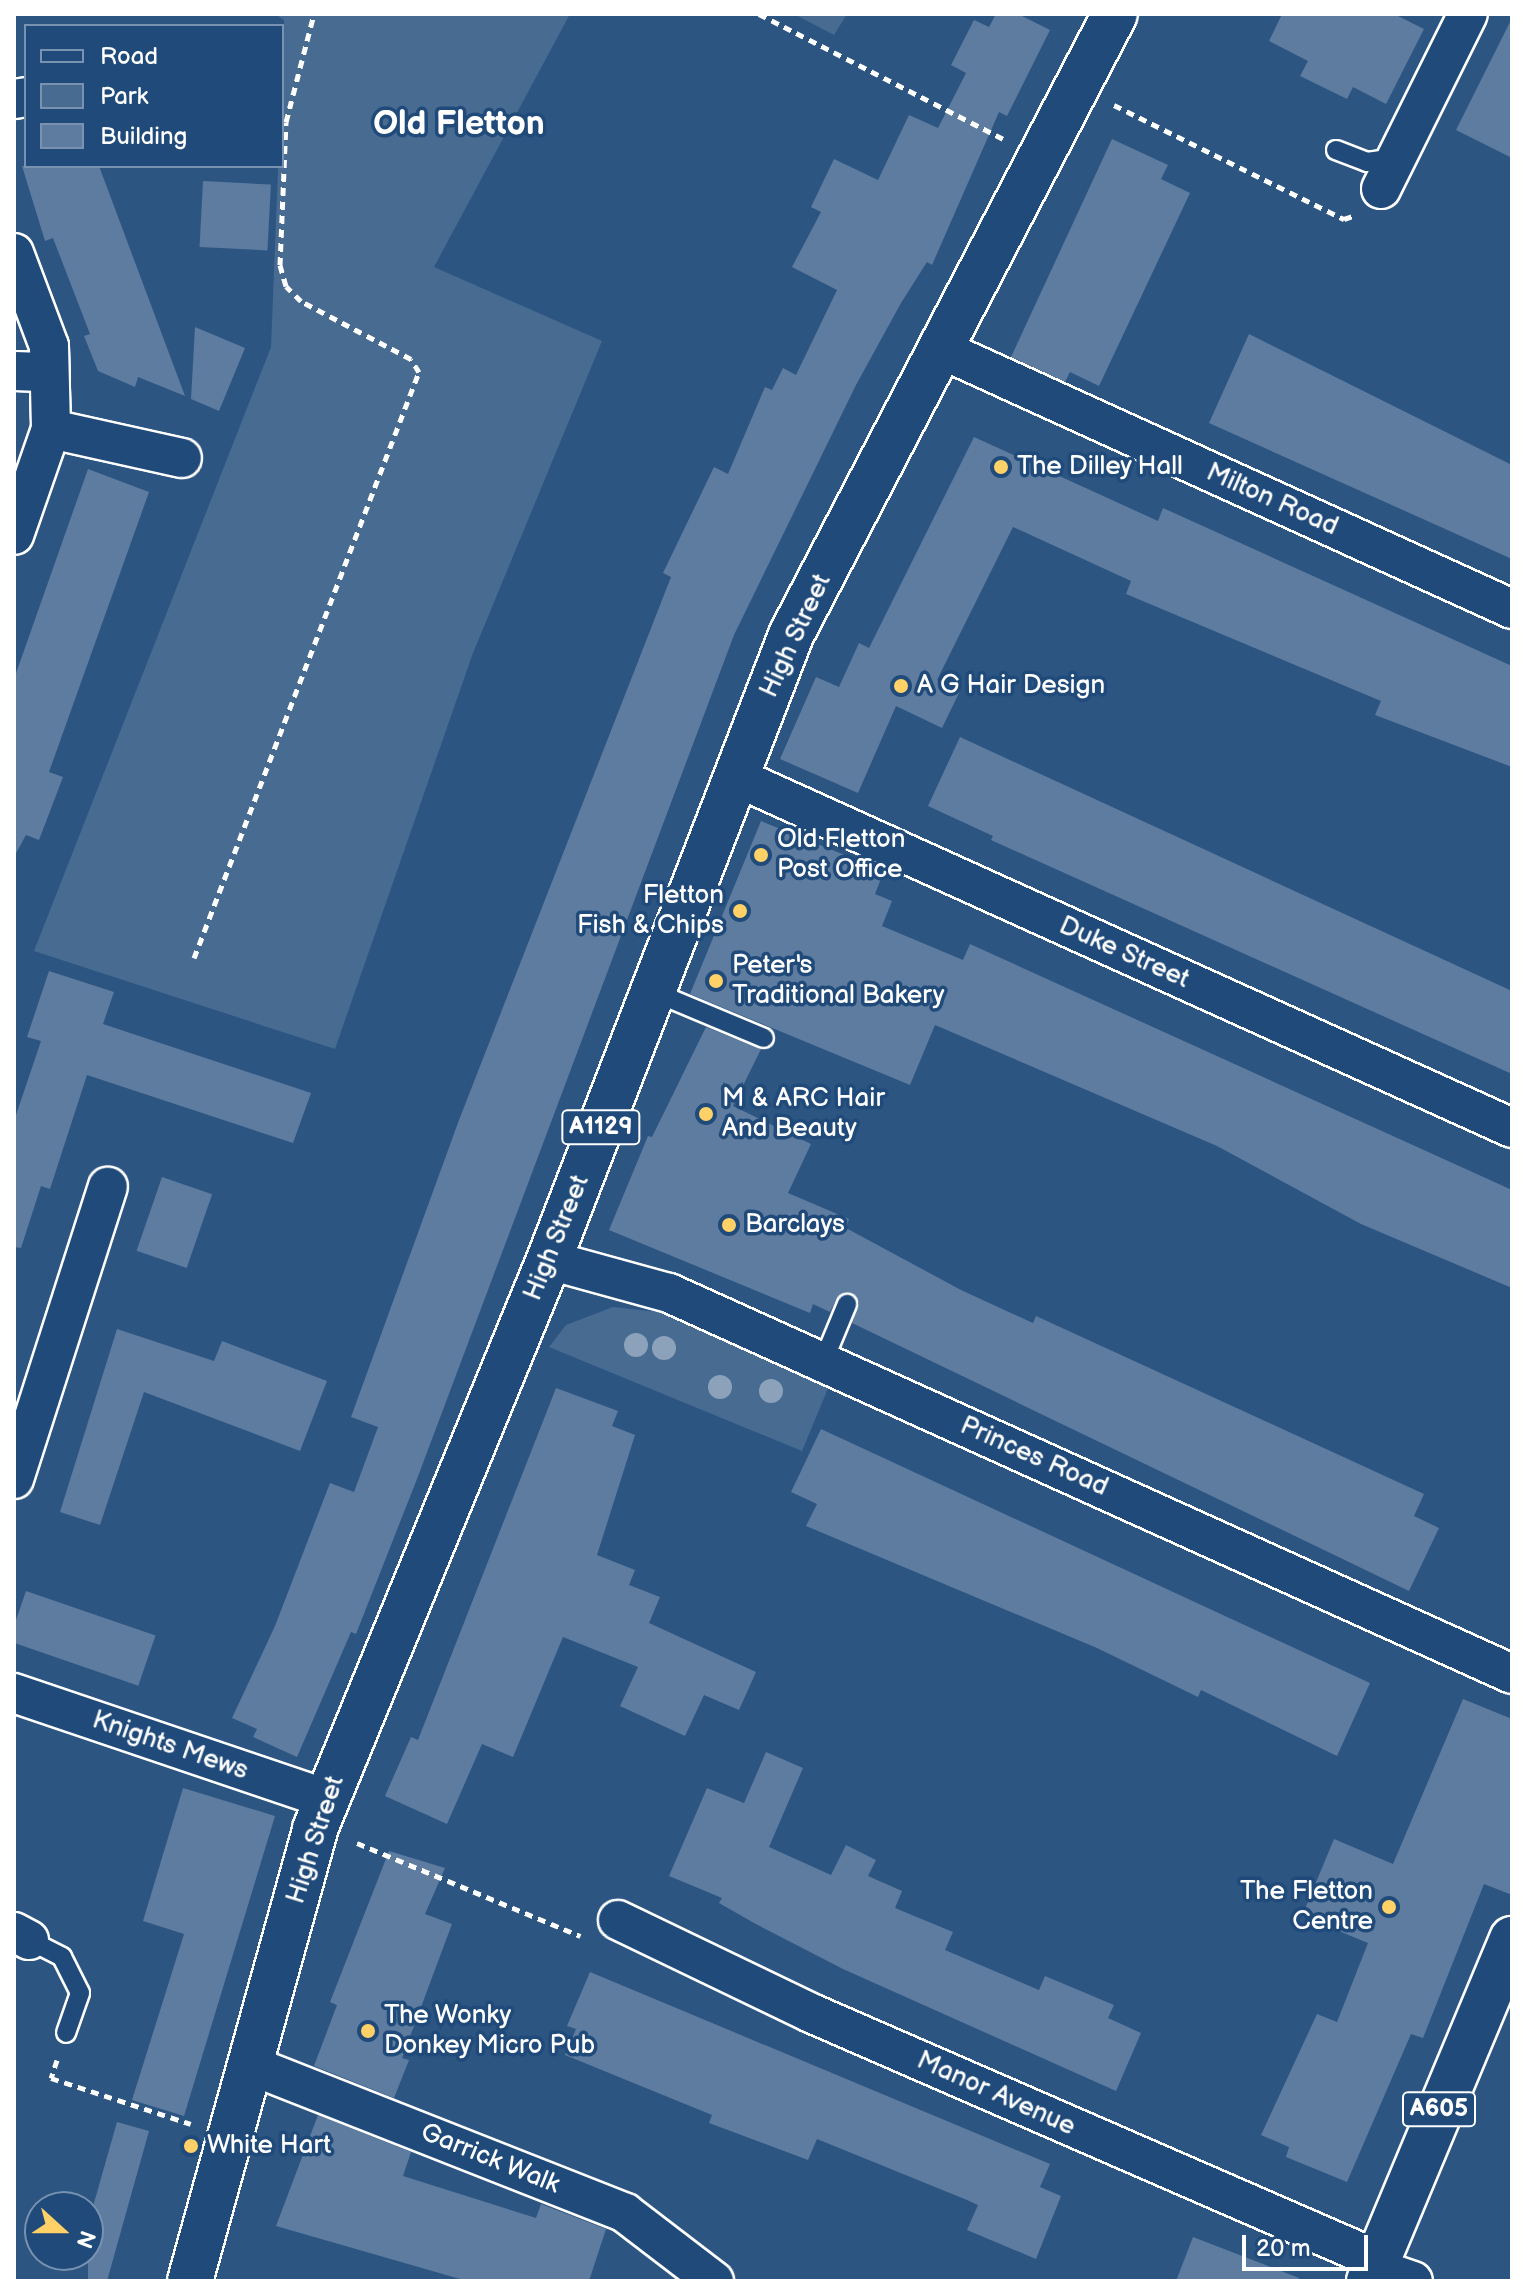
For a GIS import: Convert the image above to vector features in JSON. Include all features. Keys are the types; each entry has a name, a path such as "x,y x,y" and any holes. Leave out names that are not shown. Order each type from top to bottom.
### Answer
{"main road":[{"name":"High Street","path":"190,2281 321,1814 549,1260 791,635 945,351 1115,14"},
{"name":"A605","path":"1384,2272 1512,1939"}],"street":[{"path":"1388,174 1468,14"},
{"path":"14,253 49,346 32,372 51,429 14,535"},
{"name":"Milton Road","path":"945,351 1512,609"},
{"path":"51,429 182,458"},
{"name":"Duke Street","path":"736,777 1512,1128"},
{"path":"14,1479 108,1187"},
{"name":"Princes Road","path":"549,1260 669,1293 1512,1674"},
{"name":"Knights Mews","path":"14,1693 321,1814"},
{"name":"Manor Avenue","path":"618,1920 811,2013 1384,2272"},
{"name":"Garrick Walk","path":"250,2065 625,2213 714,2281"}],"lane":[{"path":"1336,150 1388,174"},
{"path":"654,992 764,1038"},
{"path":"823,1362 847,1304"},
{"path":"22,1936 62,1957 80,1993 66,2033"}],"path":[{"path":"194,958 419,372 411,359 301,301 286,286 280,265 286,122 314,14"},
{"path":"759,14 1044,159"},
{"path":"1079,88 1344,219 1367,212 1388,174"},
{"path":"321,1814 606,1947 618,1920"},
{"path":"66,2033 51,2078 229,2136"}],"green space":[{"path":"275,14 570,14 434,267 602,341 473,653 335,1049 34,951 271,347 278,168 284,168 284,20"},
{"path":"794,14 847,14 834,35"},
{"path":"613,1307 658,1312 829,1386 802,1451 549,1347 566,1325"}],"building":[{"path":"996,14 1018,14 1050,30 1007,116 999,112 932,265 927,262 901,303 856,385 734,635 417,1479 356,1634 351,1632 297,1757 253,1737 257,1729 232,1718 275,1626 330,1483 354,1492 378,1427 351,1417 459,1120 671,577 663,573 714,467 728,474 765,387 772,390 783,368 796,375 837,290 792,267 821,212 811,207 834,159 878,180 909,115 938,128 966,73 951,65 974,20 989,27"},
{"path":"1282,14 1394,14 1424,29 1386,104 1353,87 1347,99 1300,76 1308,61 1269,41"},
{"path":"1512,18 1512,158 1456,130"},
{"path":"1112,139 1168,165 1161,179 1190,193 1099,386 1070,372 1065,382 1011,357"},
{"path":"22,166 100,168 185,396 138,377 135,387 98,371 84,336 90,334 53,238 45,241"},
{"path":"203,181 271,185 267,250 200,247"},
{"path":"195,327 245,348 219,411 191,399"},
{"path":"1249,334 1512,465 1512,559 1209,423"},
{"path":"974,437 1158,521 1163,508 1512,666 1512,767 1375,715 1381,701 1126,594 1131,581 1013,527 937,680 960,691 942,728 896,706 858,793 780,759 816,677 839,687 859,643 869,648"},
{"path":"88,469 149,492 49,772 63,777 39,840 26,835 14,857 14,679"},
{"path":"960,737 1512,991 1512,1074 991,840 993,836 928,806"},
{"path":"761,821 884,871 875,894 892,901 882,926 963,960 970,944 1512,1190 1512,1288 1361,1224 1217,1146 935,1025 910,1085 690,994"},
{"path":"49,971 114,992 103,1024 311,1093 293,1143 87,1075 50,1189 41,1186 21,1248 14,1247 14,1121 41,1041 27,1037"},
{"path":"706,1027 761,1049 733,1106 811,1144 788,1193 849,1219 846,1228 961,1290 1033,1323 1036,1316 1424,1494 1414,1516 1439,1528 1409,1591 852,1323 859,1303 852,1293 839,1295 830,1312 813,1304 810,1313 609,1230 648,1136 652,1137"},
{"path":"162,1177 212,1194 187,1268 137,1251"},
{"path":"117,1329 214,1361 222,1341 327,1381 300,1451 144,1392 100,1525 60,1512"},
{"path":"556,1388 618,1411 612,1426 635,1435 597,1555 635,1570 629,1585 660,1597 649,1623 756,1672 739,1710 704,1695 685,1736 620,1706 638,1667 563,1637 513,1757 482,1744 447,1824 385,1796 411,1737 418,1740"},
{"path":"821,1429 1370,1683 1337,1756 1201,1690 1198,1697 1097,1648 806,1526 817,1504 791,1492"},
{"path":"26,1591 156,1636 138,1686 14,1643 14,1626"},
{"path":"1463,1699 1512,1719 1512,1895 1484,1884 1423,2038 1411,2034 1347,2182 1286,2157 1289,2147 1261,2135 1317,2014 1337,2022 1368,1943 1302,1916 1334,1839 1393,1864"},
{"path":"766,1752 803,1768 769,1847 831,1875 846,1845 876,1860 868,1876 902,1891 895,1908 953,1932 945,1950 1039,1990 1045,1976 1114,2005 1108,2018 1141,2033 1116,2091 843,1969 719,1903 722,1898 669,1876 707,1788 744,1803"},
{"path":"183,1788 275,1816 184,2116 132,2100 184,1934 143,1921"},
{"path":"389,1851 445,1868 425,1914 452,1924 402,2058 409,2060 394,2098 314,2066 337,2005 330,2002"},
{"path":"590,1972 1050,2164 1040,2187 1061,2196 1036,2259 967,2230 978,2205 967,2200 817,2139 808,2160 709,2123 712,2115 565,2055 576,2029 567,2026"},
{"path":"318,2115 411,2152 403,2176 536,2218 541,2204 606,2229 589,2281 467,2281 276,2226"},
{"path":"117,2122 149,2131 107,2281 88,2281 88,2271 104,2271 104,2191 97,2191"},
{"path":"1193,2237 1299,2278 1298,2281 1176,2281"}],"place":[{"name":"The Dilley Hall","path":"1001,467"},
{"name":"A G Hair Design","path":"901,686"},
{"name":"Old Fletton Post Office","path":"761,855"},
{"name":"Fletton Fish & Chips","path":"740,911"},
{"name":"Peter's Traditional Bakery","path":"716,981"},
{"name":"M & ARC Hair And Beauty","path":"706,1114"},
{"name":"Barclays","path":"729,1225"},
{"name":"The Fletton Centre","path":"1389,1907"},
{"name":"The Wonky Donkey Micro Pub","path":"368,2031"},
{"name":"White Hart","path":"191,2146"}],"district":[{"name":"Old Fletton","path":"459,124"}]}
